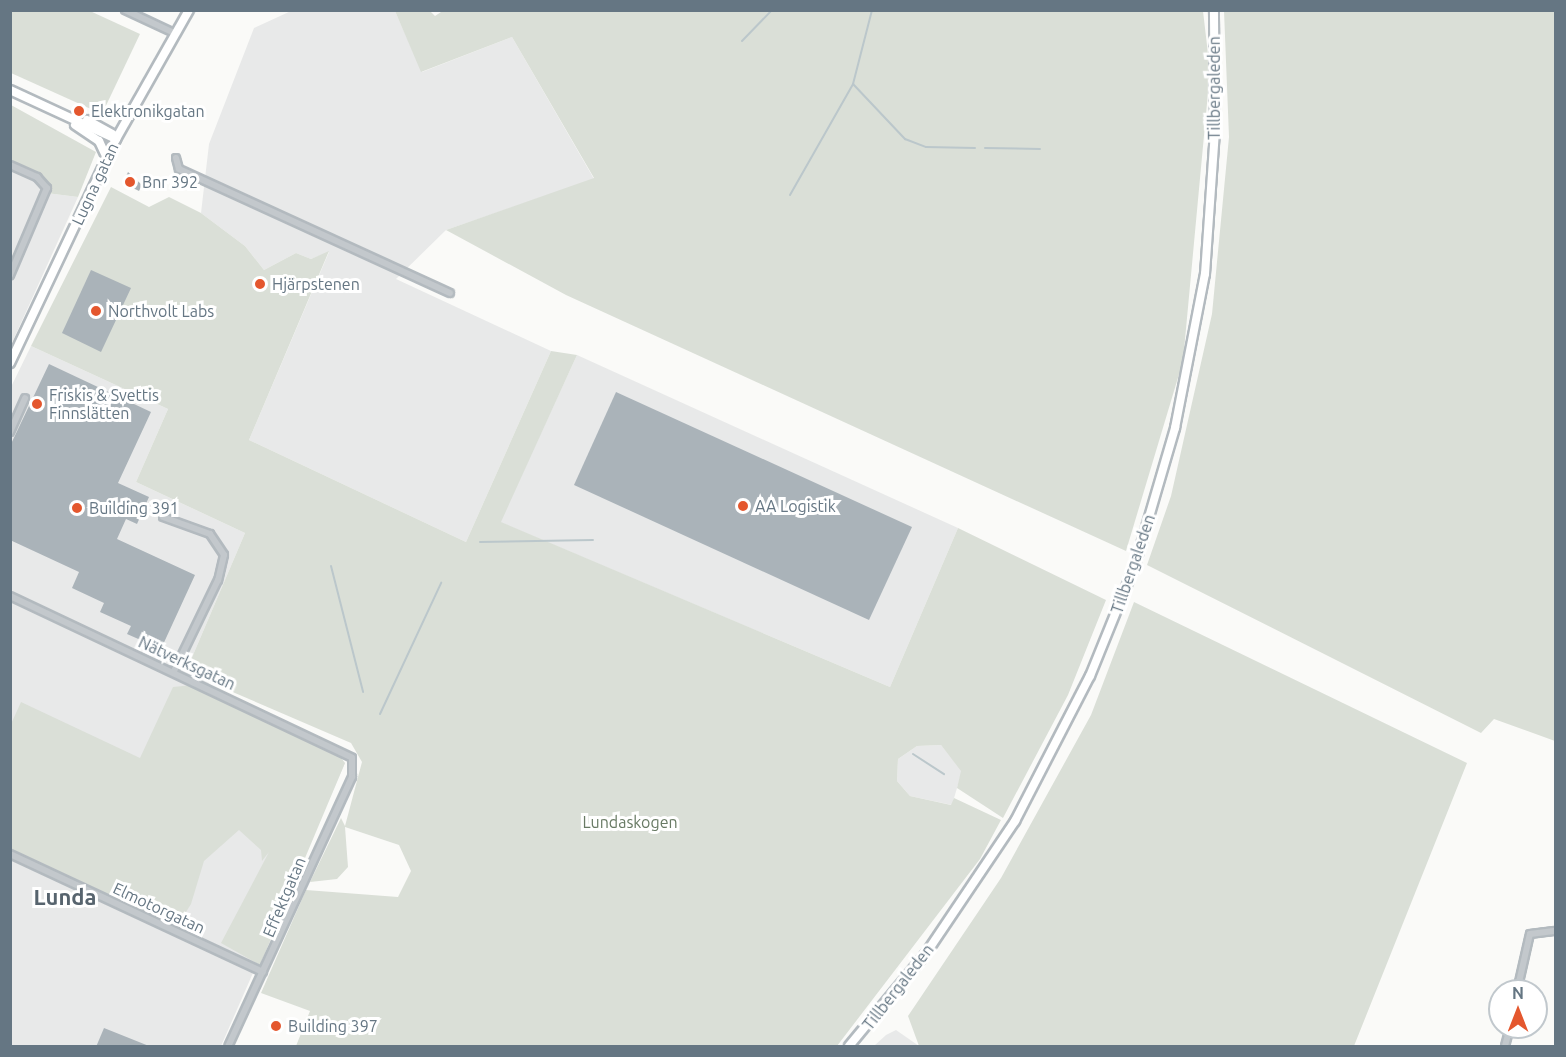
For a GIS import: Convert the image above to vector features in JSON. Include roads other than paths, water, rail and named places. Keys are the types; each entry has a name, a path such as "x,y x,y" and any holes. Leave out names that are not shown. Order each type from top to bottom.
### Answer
{"main road":[{"name":"Lugna gatan","path":"10,363 116,139 189,10"},
{"name":"Tillbergaleden","path":"849,1047 927,951 1015,821 1080,696 1135,565 1175,428 1205,274 1215,132 1214,10"},
{"path":"10,90 116,139"},
{"path":"55,111 97,138 107,158"}],"street":[{"path":"125,10 174,33"},
{"path":"176,158 179,169 450,293"},
{"path":"10,165 37,177 47,188 10,275"},
{"path":"10,432 25,398"},
{"path":"163,517 210,534 224,555 218,580 174,671"},
{"name":"Nätverksgatan","path":"10,596 174,671 350,756"},
{"name":"Effektgatan","path":"228,1047 352,777 350,756"},
{"name":"Elmotorgatan","path":"10,854 263,972"},
{"path":"1520,979 1530,934 1556,931"}],"waterway":[{"path":"742,41 772,10"},
{"path":"853,84 872,10"},
{"path":"790,195 853,84 905,139 926,147 975,148"},
{"path":"985,148 1040,149"},
{"path":"480,542 593,540"},
{"path":"331,566 363,692"},
{"path":"380,714 441,583"},
{"path":"913,754 944,774"}],"place":[{"name":"Elektronikgatan","path":"79,111"},
{"name":"Bnr 392","path":"130,182"},
{"name":"Hjärpstenen","path":"260,284"},
{"name":"Northvolt Labs","path":"96,311"},
{"name":"Friskis & Svettis Finnslätten","path":"37,404"},
{"name":"AA Logistik","path":"743,506"},
{"name":"Building 391","path":"77,508"},
{"name":"Building 397","path":"276,1026"}],"district":[{"name":"Lunda","path":"65,897"}],"park label":[{"name":"Lundaskogen","path":"630,822"}]}
